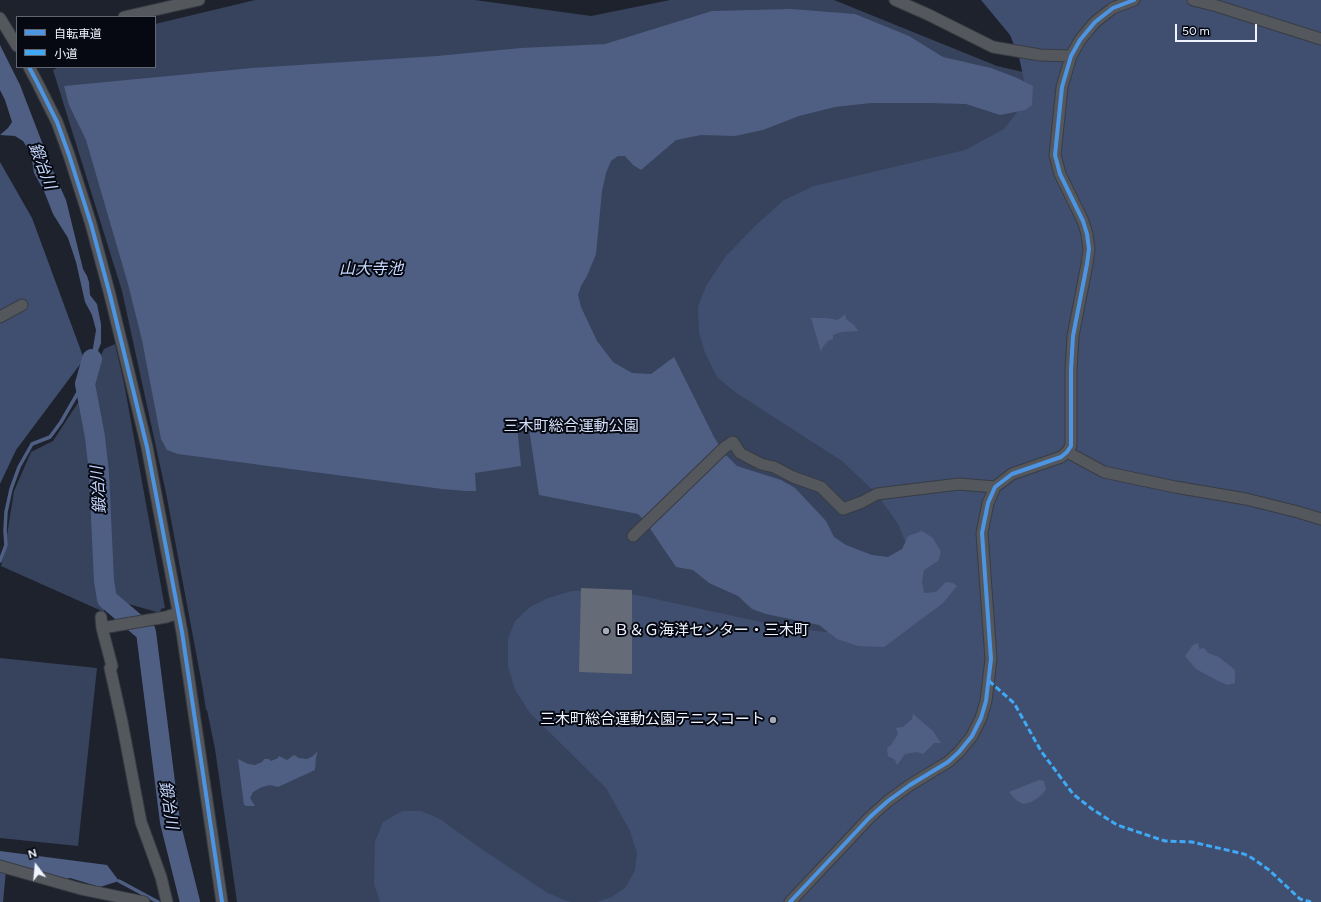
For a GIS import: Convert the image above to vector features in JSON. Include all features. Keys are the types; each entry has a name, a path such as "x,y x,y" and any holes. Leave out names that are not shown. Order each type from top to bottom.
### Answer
{"street":[{"path":"128,16 199,0"},
{"path":"895,0 927,14 993,47 1040,55 1071,56"},
{"path":"790,902 870,817 888,801 910,785 948,762 959,752 972,736 981,718 986,701 991,659 982,533 988,503 995,487 1012,474 1061,456 1067,452 1071,446 1072,336 1089,249 1083,221 1065,187 1055,155 1062,87 1071,56 1080,40 1095,22 1113,8 1134,0"},
{"path":"1192,0 1217,6 1321,39"},
{"path":"0,18 16,44"},
{"path":"31,68 56,122 69,155 91,224 147,446 178,613 222,902"},
{"path":"0,317 22,305"},
{"path":"633,536 725,447 733,442 740,453 761,464 774,467 793,477 821,488 843,509 862,502 877,494 959,484 995,487"},
{"path":"1067,452 1104,472 1174,487 1246,499 1321,519"},
{"path":"102,628 166,617 178,613"},
{"path":"101,616 102,628 112,666 110,668 141,822 161,877 167,902"},
{"path":"0,866 81,889 144,902"}],"green space":[{"name":"三木町総合運動公園","path":"255,0 475,0 591,16 670,0 834,0 997,66 1045,77 1048,198 756,902 237,902 215,749 206,710 166,493 122,291 53,70 57,68 156,68 156,24"},
{"path":"115,344 124,383 165,608 161,609 160,613 111,599 108,579 106,513 102,463 91,385 97,364 104,349"},
{"path":"83,395 93,473 99,578 104,612 1,566 14,491 31,452 53,441"},
{"path":"0,658 97,668 78,846 0,838"}],"shaded area":[{"path":"981,0 1321,0 1321,902 597,902 612,897 626,887 635,870 637,853 630,831 606,788 530,713 515,690 508,666 508,639 515,621 530,607 548,598 572,591 605,590 642,596 788,628 826,632 862,627 911,556 898,524 877,494 842,461 735,392 717,377 705,353 699,332 698,307 706,286 726,256 756,225 784,200 814,186 965,150 1004,129 1018,111 1026,89 1019,57 1010,35"},
{"path":"0,162 32,218 84,359 16,450 0,484"},
{"path":"402,811 421,811 440,819 546,892 566,901 573,902 380,902 374,883 375,842 383,822"},
{"path":"0,868 6,870 3,902 0,902"}],"water":[{"name":"山大寺池","path":"791,9 855,14 909,36 943,57 991,68 1015,77 1033,86 1032,105 1025,110 1000,115 966,104 871,103 835,107 799,116 763,130 735,136 701,135 676,140 641,170 633,165 625,156 618,156 611,161 606,173 602,191 596,254 578,295 581,307 597,341 613,362 632,373 651,374 674,357 714,437 724,453 737,466 781,480 795,488 826,521 834,537 846,545 872,555 888,557 902,549 908,536 922,531 933,538 941,552 938,561 924,570 922,582 924,593 936,592 946,582 953,583 957,586 943,603 884,647 858,646 837,639 819,625 766,614 752,609 738,596 709,583 693,570 676,567 645,521 638,514 539,495 528,422 517,425 521,466 475,473 476,491 442,489 178,454 167,450 161,439 142,340 128,284 86,140 69,105 64,86 252,68 437,56 521,48 605,44 712,11"},
{"path":"0,45 20,85 53,171 66,200 83,269 89,282 90,295 97,304 101,324 101,343 87,384 83,384 93,348 96,330 92,315 85,302 76,262 68,238 53,214 44,191 34,173 31,154 23,141 15,136 0,135 12,122 0,90"},
{"path":"845,314 846,319 854,325 858,331 841,332 833,335 833,339 828,341 822,348 821,352 811,318 827,318 837,320"},
{"path":"1198,643 1199,649 1204,648 1208,653 1219,657 1235,670 1235,683 1228,685 1196,669 1185,656 1193,645"},
{"path":"913,714 933,731 941,743 934,743 923,754 917,752 905,754 897,765 895,760 888,756 887,748 891,745 898,734 896,728 903,727 912,719"},
{"path":"318,751 315,770 278,787 270,785 262,787 253,792 250,798 255,806 244,805 238,759 248,764 255,765 262,762 264,759 269,759 271,761 279,756 287,760 294,755 299,758 307,759"},
{"path":"1039,780 1044,781 1046,790 1038,798 1031,802 1023,804 1016,800 1009,792"},
{"path":"0,851 107,865 119,881 100,887 70,878 61,881 0,863"}],"building":[{"name":"Ｂ＆Ｇ海洋センター・三木町","path":"581,588 632,590 632,674 579,672"}],"waterway":[{"name":"鍛冶川","path":"92,359 85,384 95,437 99,473 104,581 107,599 146,632 170,822 190,902"},
{"path":"0,561 6,545 6,512 11,489 19,467 32,444 50,437 61,422 83,384"},
{"path":"119,881 158,902"}],"marked path":[{"path":"989,681 1014,703 1041,751 1073,794 1092,809 1117,825 1165,841 1192,842 1244,854 1269,870 1300,899 1311,902"}],"cycle path":[{"path":"790,902 870,817 888,801 910,785 948,762 959,752 972,736 981,718 986,701 991,659 982,533 988,503 995,487 1012,474 1061,457 1071,446 1071,370 1073,336 1089,249 1083,221 1060,174 1055,155 1062,87 1071,56 1080,40 1095,22 1113,8 1134,0"},
{"path":"30,68 57,122 91,224 147,447 182,632 222,902"}],"place":[{"name":"Ｂ＆Ｇ海洋センター・三木町","path":"606,631"},
{"name":"三木町総合運動公園テニスコート","path":"773,720"}]}
